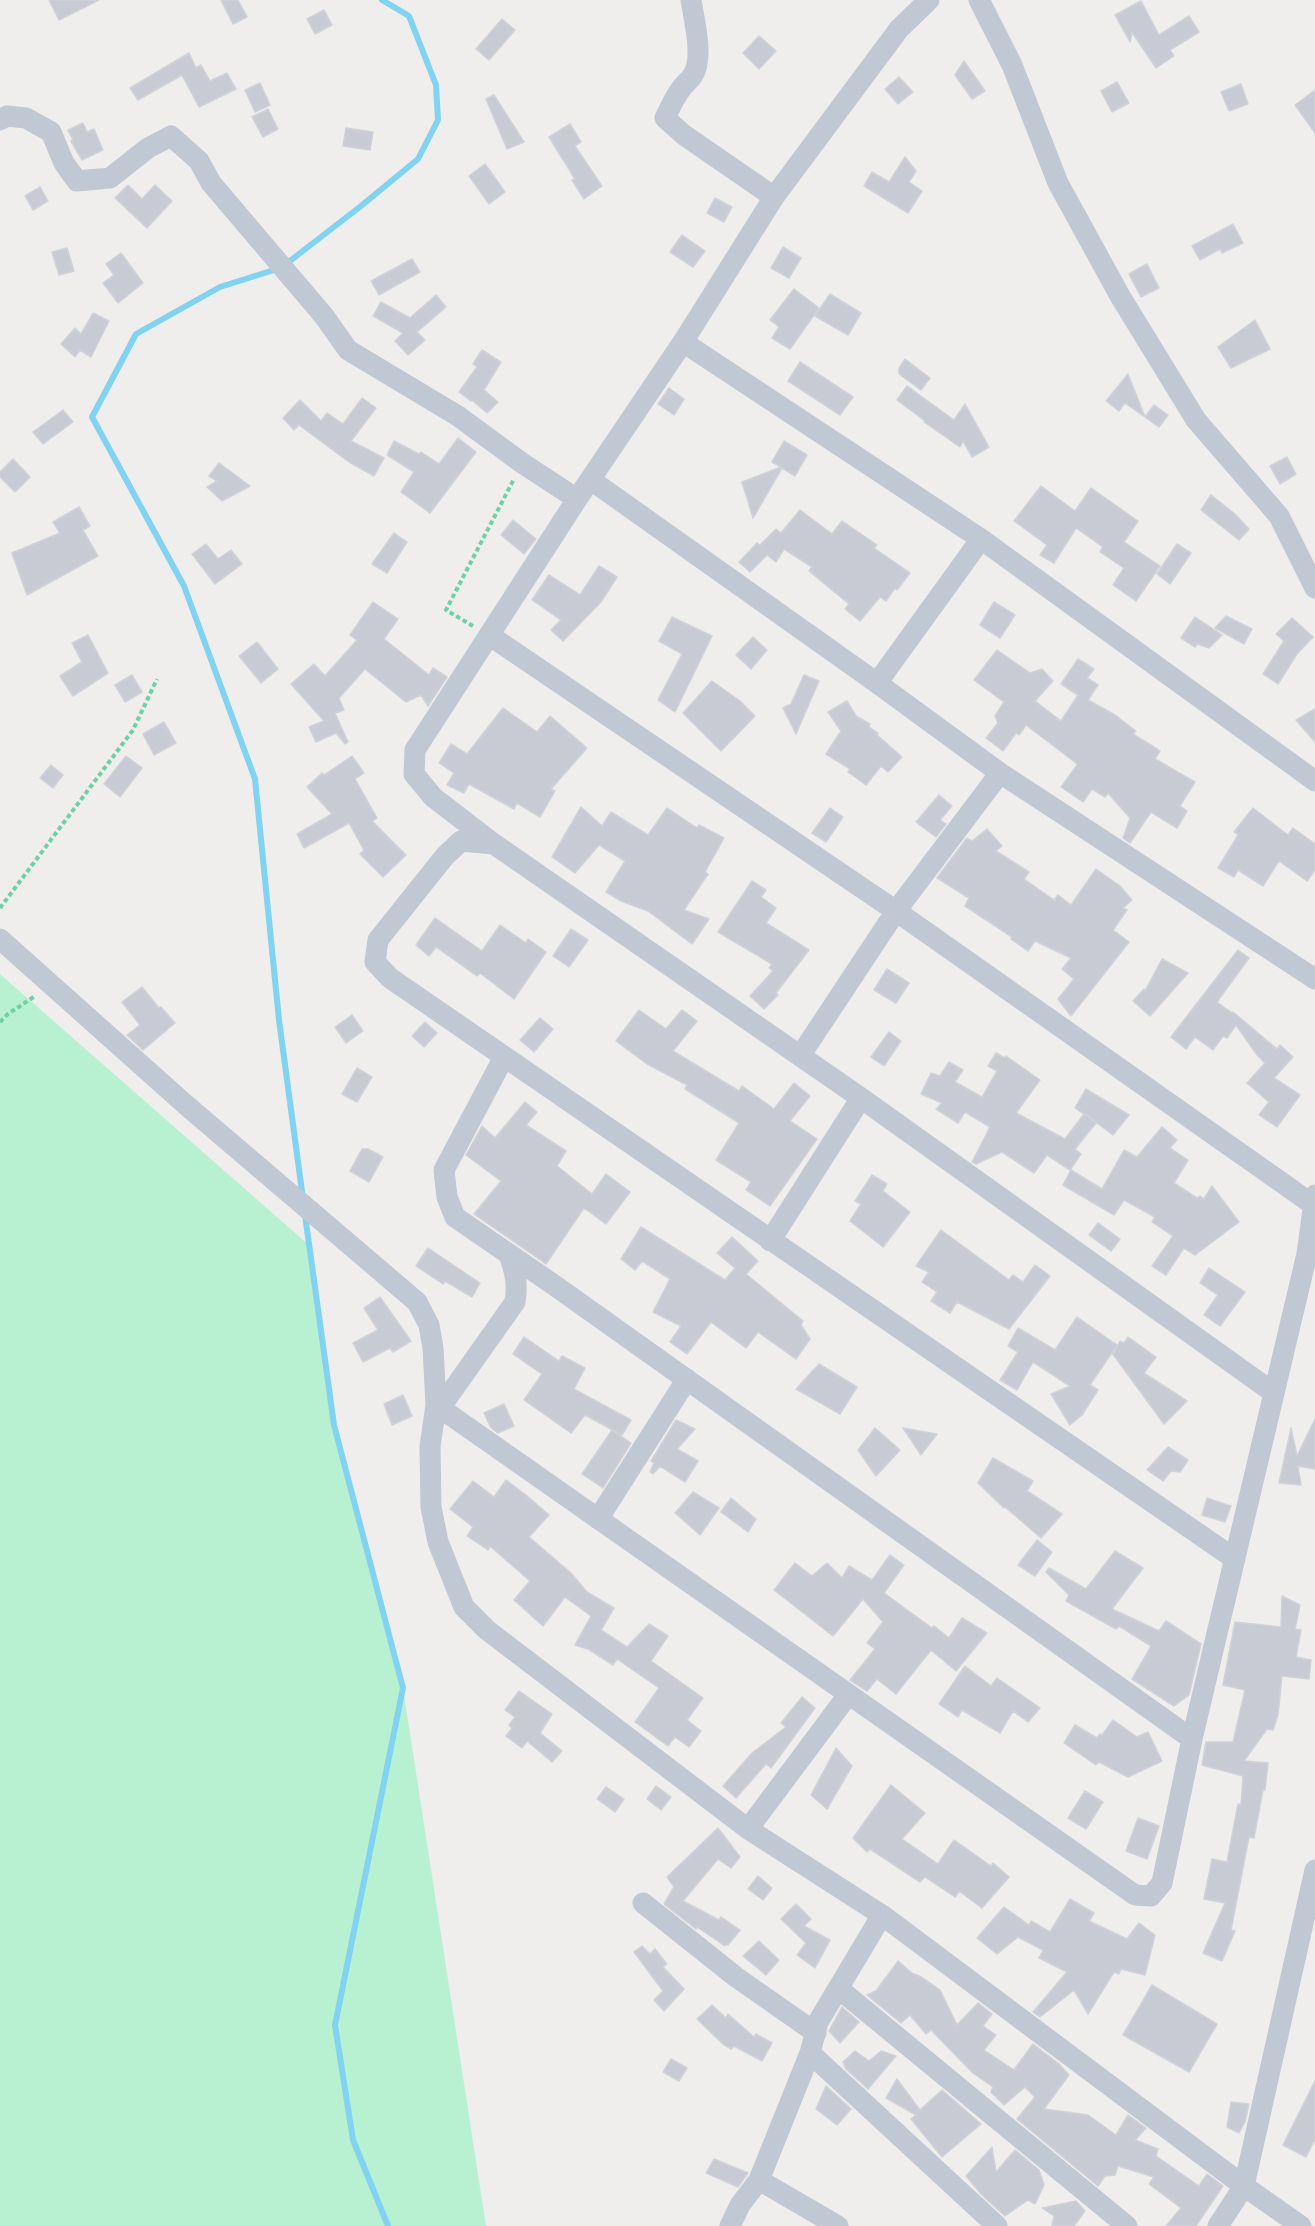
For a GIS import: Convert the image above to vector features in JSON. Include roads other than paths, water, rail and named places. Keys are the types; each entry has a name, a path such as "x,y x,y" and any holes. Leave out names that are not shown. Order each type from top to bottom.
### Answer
{"street":[{"path":"691,0 698,65 693,76 681,88 665,118 684,135 774,197"},
{"path":"929,0 899,29 774,197 683,342 577,499 415,750 414,774 433,797 494,844 861,1098 1274,1394"},
{"path":"979,0 1012,65 1058,183 1120,296 1196,420 1279,516 1315,588"},
{"path":"0,120 7,116 26,118 51,132 64,164 77,181 110,178 148,148 171,136 199,161 211,183 324,315 348,350 458,416 522,464 577,499"},
{"path":"683,342 981,539 1315,781"},
{"path":"591,480 1000,772 1315,979"},
{"path":"878,683 981,539"},
{"path":"438,1406 1135,1895 1151,1896 1162,1883 1192,1739 1307,1254 1314,1202 896,911 489,635"},
{"path":"800,1056 896,911 1000,772"},
{"path":"494,844 461,841 445,856 378,940 375,962 390,978 1234,1559"},
{"path":"0,939 186,1105 417,1302 429,1325 433,1348 438,1406 430,1447 431,1507 438,1542 464,1607 487,1630 748,1829 882,1915 1244,2186 1301,2226"},
{"path":"504,1057 444,1170 447,1197 455,1217 687,1379 1192,1739"},
{"path":"770,1241 861,1098"},
{"path":"438,1406 515,1302 518,1287 509,1255"},
{"path":"598,1519 687,1379"},
{"path":"748,1829 848,1695"},
{"path":"1218,2226 1244,2186 1315,1870"},
{"path":"643,1902 813,2043 997,2226"},
{"path":"730,2226 740,2205 759,2180 813,2043 818,2022 882,1915"},
{"path":"838,1988 1127,2226"},
{"path":"759,2180 838,2226"}],"waterway":[{"path":"286,264 418,159 438,120 436,85 409,16 382,0"},
{"path":"277,269 220,287 136,334 92,417 184,586 255,779 279,1020 303,1199"},
{"path":"305,1215 334,1425 403,1688 335,2025 353,2140 388,2226"}]}
